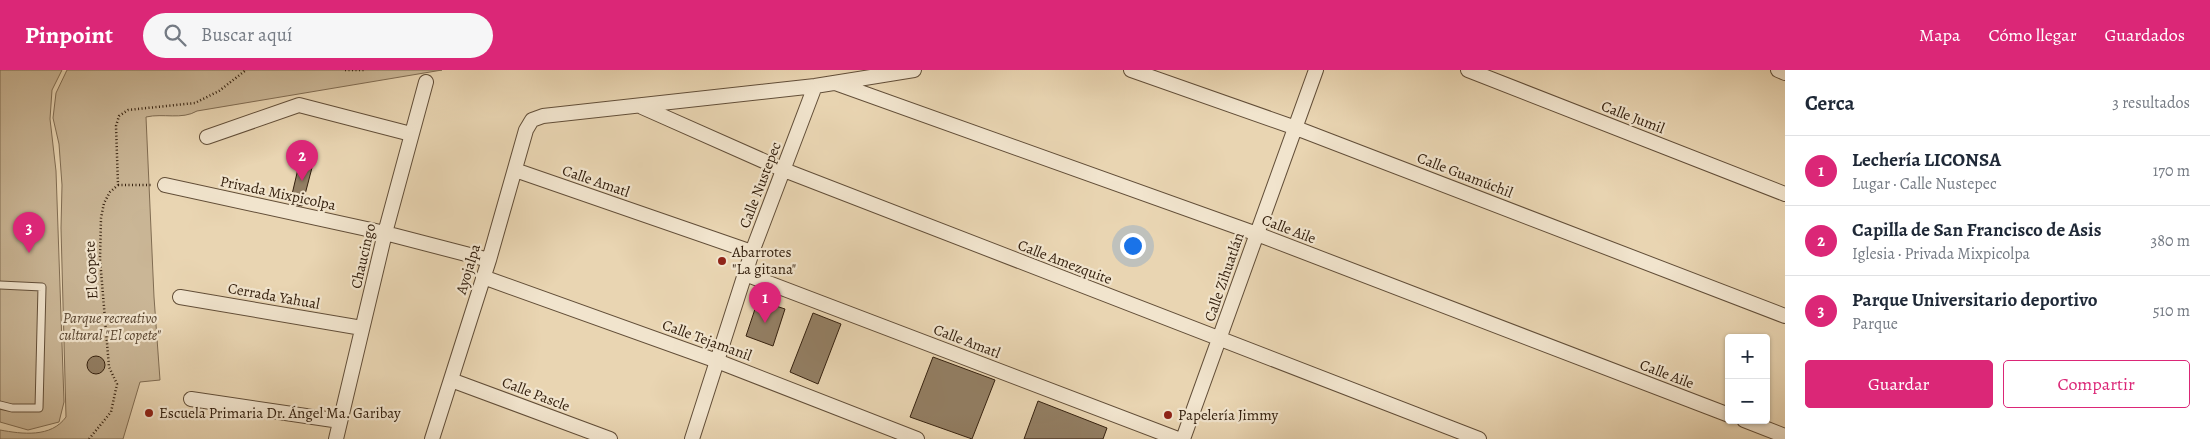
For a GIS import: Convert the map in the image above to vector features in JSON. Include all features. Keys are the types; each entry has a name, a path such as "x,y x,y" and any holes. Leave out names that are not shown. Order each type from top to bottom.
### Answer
{"street":[{"path":"642,107 815,86 914,70"},
{"name":"Calle Guamúchil","path":"1131,70 1296,128 1785,316"},
{"name":"Calle Zihuatlán","path":"1183,439 1316,70"},
{"name":"Calle Jumil","path":"1468,70 1785,194"},
{"path":"1778,70 1785,73"},
{"name":"Chaucingo","path":"336,439 385,233 426,82"},
{"name":"Calle Aile","path":"834,83 1256,234 1725,413"},
{"name":"Calle Nustepec","path":"692,439 752,252 815,86"},
{"path":"207,137 299,105 411,134"},
{"name":"Ayojalpa","path":"432,439 483,277 526,130 532,120 543,116 642,107"},
{"name":"Calle Amezquite","path":"642,107 784,170 1219,340 1479,439"},
{"name":"Calle Amatl","path":"515,170 752,252"},
{"name":"Privada Mixpicolpa","path":"165,185 385,233"},
{"path":"385,233 488,260"},
{"name":"Calle Amatl","path":"745,274 1178,439"},
{"name":"Calle Tejamanil","path":"483,277 717,361 918,439"},
{"name":"Cerrada Yahual","path":"180,296 362,328"},
{"name":"Calle Pascle","path":"451,380 610,439"},
{"path":"191,399 340,421"},
{"path":"1754,424 1785,436"}],"lane":[{"path":"0,285 42,287 39,408 12,408 0,405"}],"path":[{"path":"165,185 118,185 116,126 119,116 128,110 195,103 219,91 246,70"},
{"path":"345,70 366,70"},
{"name":"El Copete","path":"89,439 111,412 117,384 109,367 100,259 100,218 104,203 110,192 118,185"}],"green space":[{"path":"0,70 62,70 52,90 50,119 56,171 64,402 59,422 28,430 0,422"},
{"name":"Parque recreativo cultural \"El copete\"","path":"67,70 442,70 197,111 179,116 146,117 154,297 160,380 140,382 123,439 0,439 0,430 17,433 36,433 60,424 66,417 61,228 62,185 59,144 53,118 56,93"}],"building":[{"path":"301,156 314,160 302,206 290,203"},
{"path":"758,300 785,309 773,346 746,336"},
{"path":"813,313 841,324 818,384 790,372"},
{"path":"96,356 102,359 105,365 102,371 96,374 90,371 87,365 90,359"},
{"path":"933,357 995,380 972,439 910,417"},
{"path":"1038,401 1107,428 1103,439 1024,439"}],"place":[{"name":"Capilla de San Francisco de Asis","path":"302,181"},
{"name":"Parque Universitario deportivo","path":"29,253"},
{"name":"Abarrotes \"La gitana\"","path":"722,261"},
{"name":"Lechería LICONSA","path":"765,323"},
{"name":"Escuela Primaria Dr. Ángel Ma. Garibay","path":"149,413"},
{"name":"Papelería Jimmy","path":"1168,415"}]}
